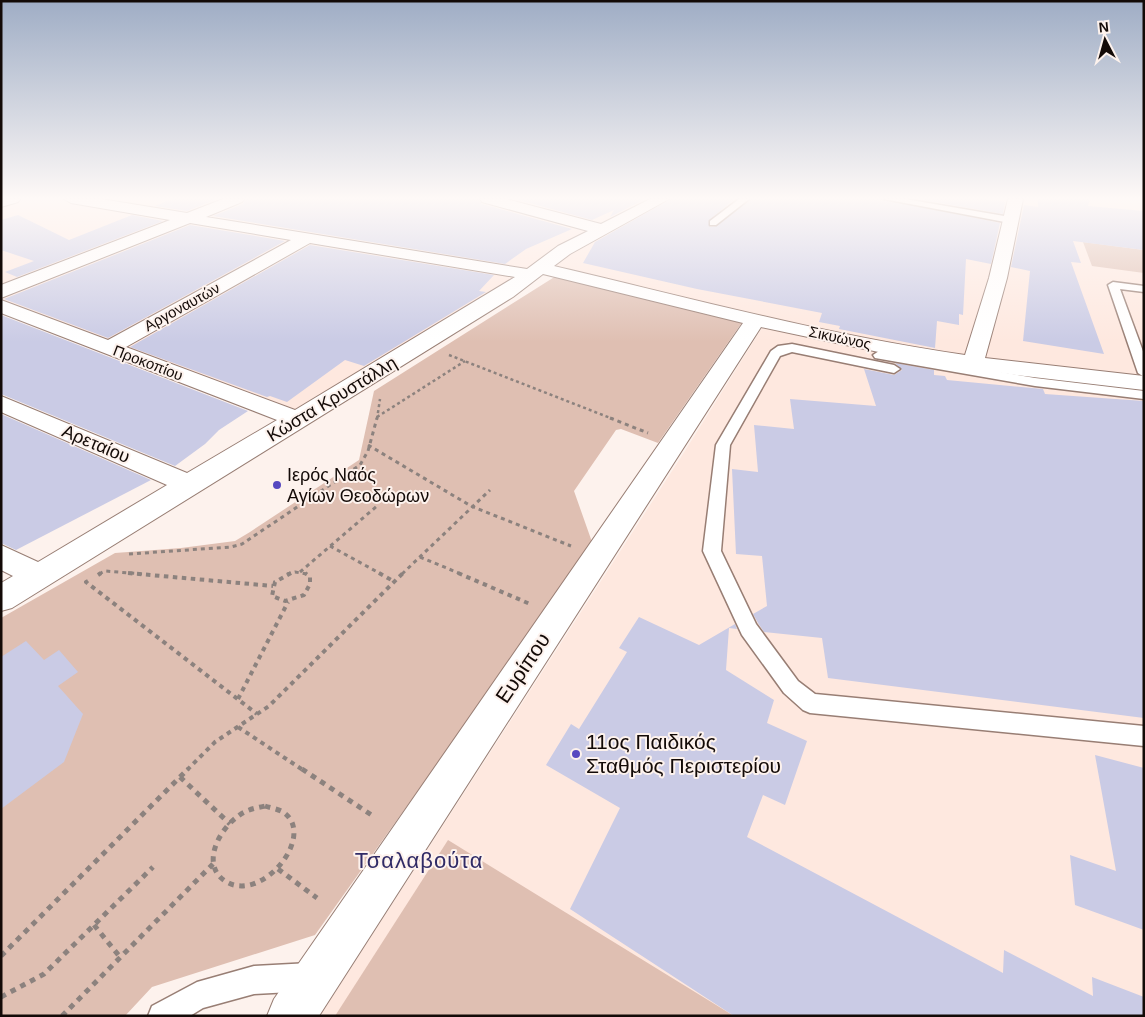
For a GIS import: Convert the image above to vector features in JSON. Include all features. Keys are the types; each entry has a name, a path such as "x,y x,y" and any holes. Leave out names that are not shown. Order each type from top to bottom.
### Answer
{"street":[{"path":"1,292 116,246"},
{"name":"Αργοναυτών","path":"108,348 292,246"},
{"name":"Σικυώνος","path":"372,246 537,271 890,349 973,363 1144,383"},
{"name":"Κώστα Κρυστάλλη","path":"1,599 398,359 537,271 571,246"},
{"path":"973,363 998,278 1005,246"},
{"name":"Προκοπίου","path":"1,306 296,419"},
{"name":"Ευρίπου","path":"291,1016 755,320"},
{"name":"Αρεταίου","path":"1,403 190,485"},
{"path":"1,556 39,576"}],"lane":[{"path":"1143,365 1112,285 1144,289"},
{"path":"1144,394 1026,380 806,342 787,344 775,354 722,445 712,551 748,629 791,687 810,703 831,707 1144,736"},
{"path":"782,348 792,348 894,369"},
{"path":"162,1016 197,996 254,980 317,976"}],"path":[{"path":"441,352 674,443"},
{"path":"377,418 465,361"},
{"path":"126,554 231,548 242,544 360,465 366,458 368,445 377,418 381,389"},
{"path":"368,445 471,506 573,546 568,554"},
{"path":"1,956 214,742 269,706 471,506 490,490"},
{"path":"300,572 377,506"},
{"path":"330,546 395,582"},
{"path":"420,557 531,604 536,597"},
{"path":"257,714 86,582 105,571 273,586"},
{"path":"300,572 310,577 312,584 303,596 288,602 278,601 272,596 273,586 284,574 300,572"},
{"path":"238,699 288,602"},
{"path":"238,727 373,816"},
{"path":"180,777 230,824"},
{"path":"264,806 279,808 288,816 294,828 293,843 286,859 278,869 259,883 242,887 228,884 218,875 213,864 215,846 223,831 230,824 250,809 264,806"},
{"path":"62,1016 213,864"},
{"path":"1,997 44,974 153,867"},
{"path":"278,869 317,898"},
{"path":"94,926 120,957"}],"shaded area":[{"path":"1,246 1144,246 1144,1016 320,1016 683,454 767,320 544,265 378,366 290,412 1,303"},
{"path":"1085,246 1117,246 1144,250 1144,273 1092,266"},
{"path":"556,276 743,321 658,443 621,429 616,430 574,491 592,542 491,688 315,935 152,987 125,1016 1,1016 1,618 115,553 181,548 235,541 250,532 359,460 374,391"},
{"path":"448,840 734,1016 335,1016"}],"building":[{"path":"1,246 97,246 17,277 5,272 34,261 1,250"},
{"path":"136,246 275,246 108,338 4,299"},
{"path":"307,246 319,246 494,275 479,291 486,292 364,366 345,360 287,402 270,396 267,397 130,347"},
{"path":"398,246 532,246 505,264"},
{"path":"592,246 995,246 991,264 966,259 963,315 959,314 959,325 937,321 935,348 839,329 840,326 819,322 822,313 697,289 583,263"},
{"path":"1015,246 1075,246 1081,263 1071,262 1104,354 1023,341 1030,271 1011,267"},
{"path":"1116,246 1144,246 1144,250"},
{"path":"1,315 248,411 219,430 205,444 175,466 1,394"},
{"path":"895,363 934,370 934,375 945,376 947,380 1043,389 1045,394 1144,401 1144,718 828,678 822,638 764,632 753,614 767,606 762,556 736,554 732,469 758,472 754,425 794,429 790,399 876,406 864,369 894,375 902,370"},
{"path":"1,414 151,480 16,550 1,543"},
{"path":"639,617 699,645 735,624 737,629 729,628 726,670 774,700 767,723 807,741 785,805 763,795 747,837 1003,973 1004,950 1093,996 1092,977 1144,997 1144,1016 734,1016 570,909 620,808 546,765 571,724 579,729 627,652 619,648"},
{"path":"26,641 44,660 59,650 78,672 58,686 83,714 64,762 1,809 1,657"},
{"path":"1095,755 1144,768 1144,930 1075,905 1070,855 1116,871"}],"place":[{"name":"Ιερός Ναός Αγίων Θεοδώρων","path":"277,485"},
{"name":"11ος Παιδικός Σταθμός Περιστερίου","path":"576,754"}],"district":[{"name":"Τσαλαβούτα","path":"419,860"}]}
